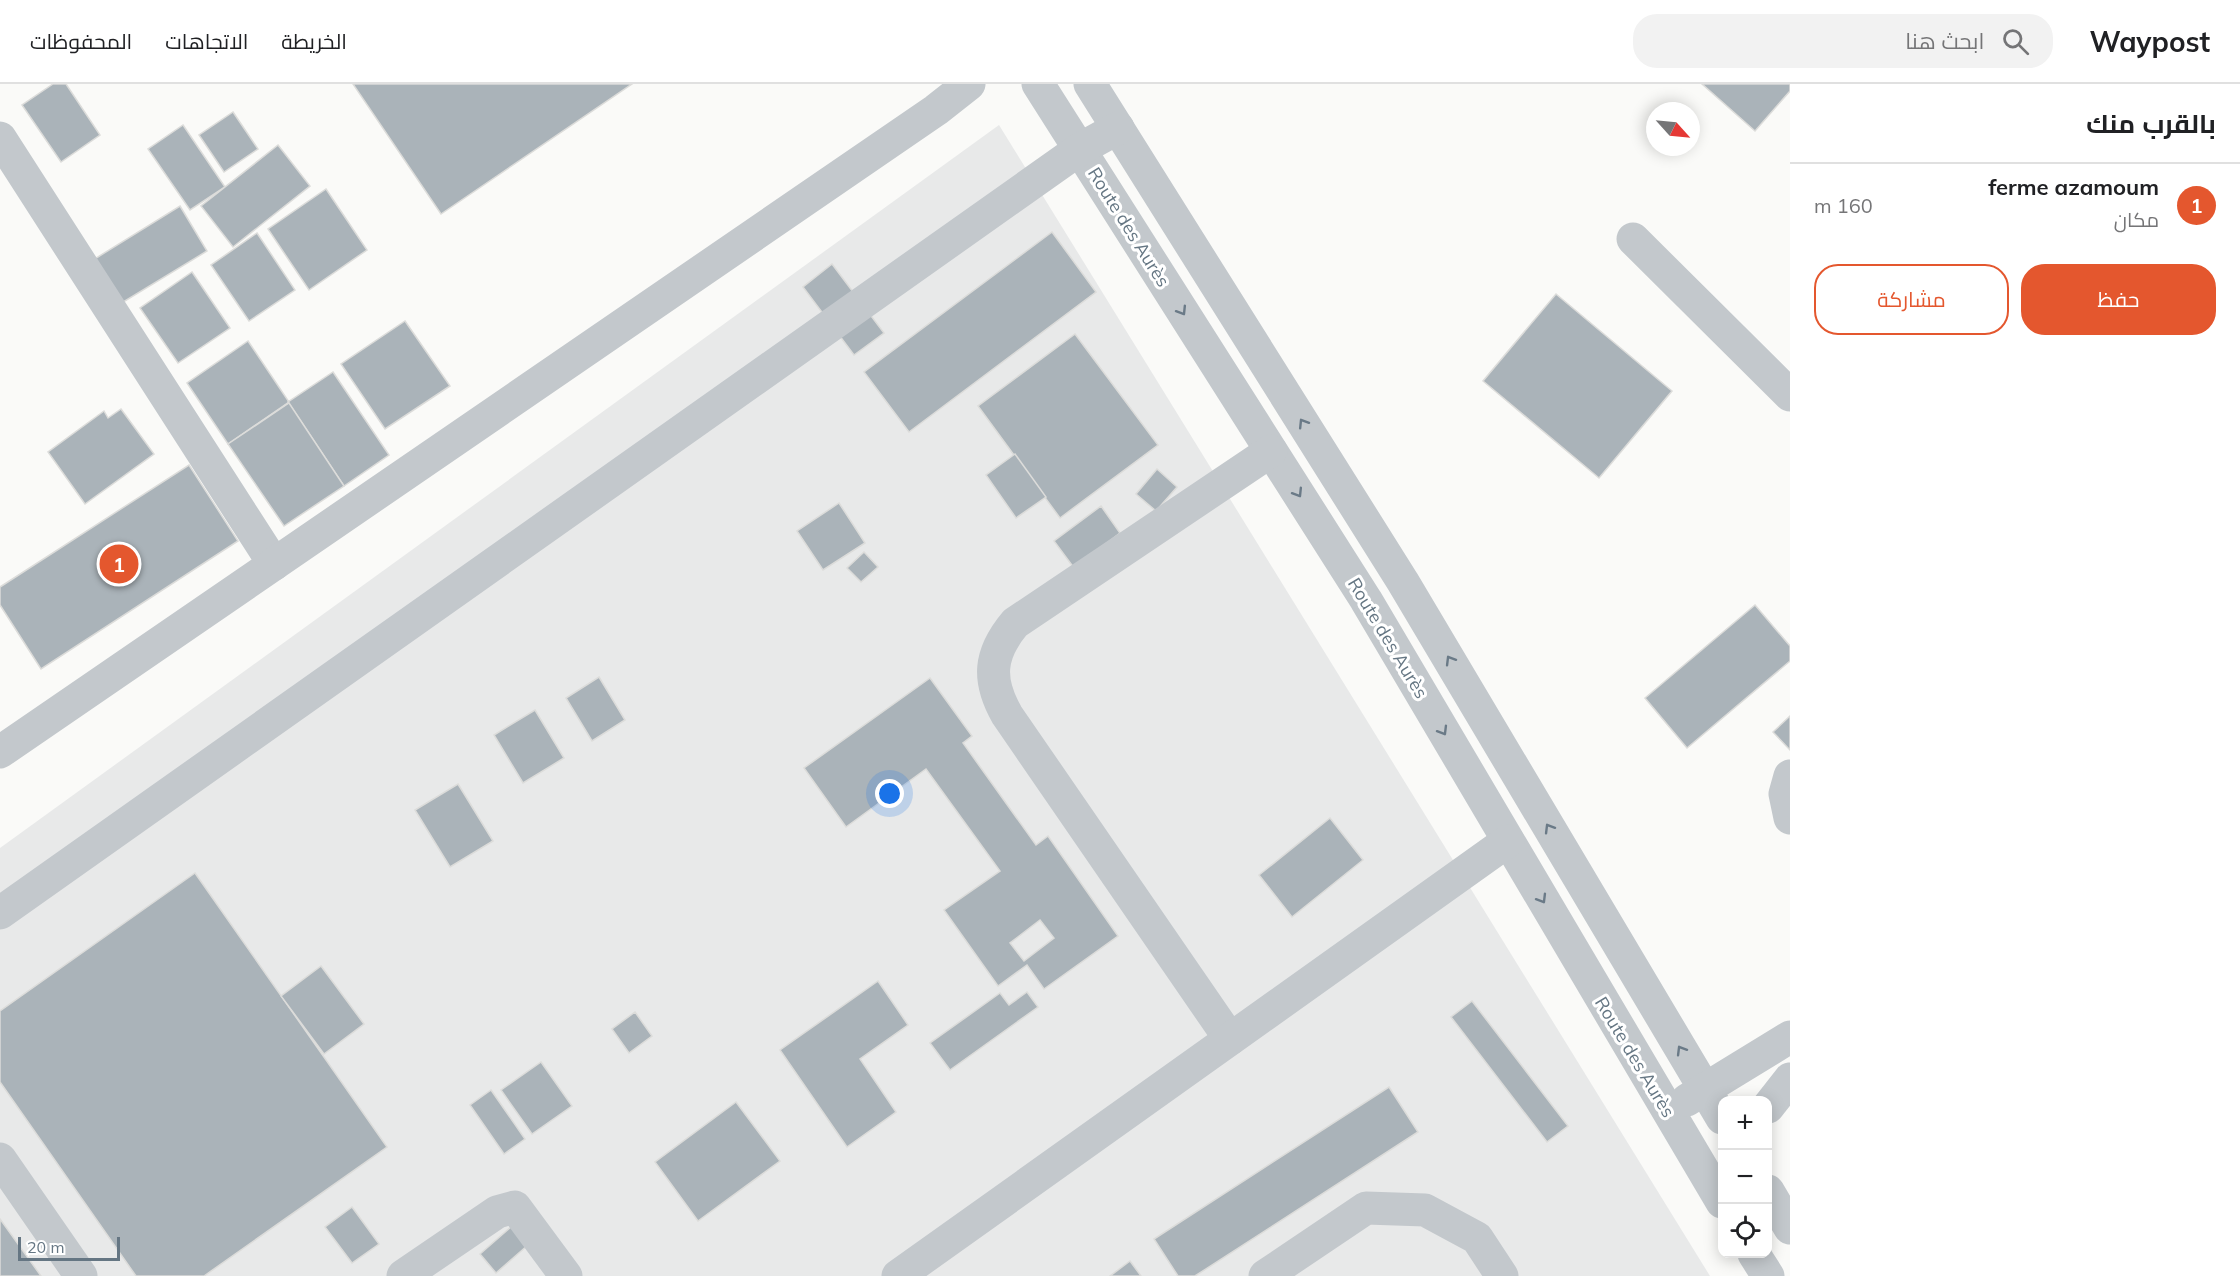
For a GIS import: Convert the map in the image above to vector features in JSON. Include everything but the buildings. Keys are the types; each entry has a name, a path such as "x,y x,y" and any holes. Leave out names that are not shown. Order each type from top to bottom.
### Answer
{"street":[{"path":"0,752 936,110 969,84"},
{"name":"Route des Aurès","path":"1038,84 1366,600 1718,1195"},
{"path":"1090,84 1403,582 1718,1112"},
{"path":"0,913 1080,148 1118,128"},
{"path":"0,138 274,564"},
{"path":"1633,239 1790,395"},
{"path":"1230,1039 1007,715 997,698 994,657 1002,638 1015,623 1271,451"},
{"path":"1790,776 1785,794 1790,818"},
{"path":"898,1276 1508,841"},
{"path":"1668,1112 1790,1036"},
{"path":"1772,1101 1790,1079"},
{"path":"1694,1156 1718,1140"},
{"path":"0,1159 81,1276"},
{"path":"1772,1199 1790,1228"},
{"path":"403,1276 497,1212 515,1208 566,1276"},
{"path":"1265,1276 1366,1208 1425,1210 1477,1238 1502,1276"},
{"path":"1757,1258 1768,1276"}],"shaded area":[{"path":"999,125 1710,1276 0,1276 0,848"}],"place":[{"name":"ferme azamoum","path":"119,564"}]}
